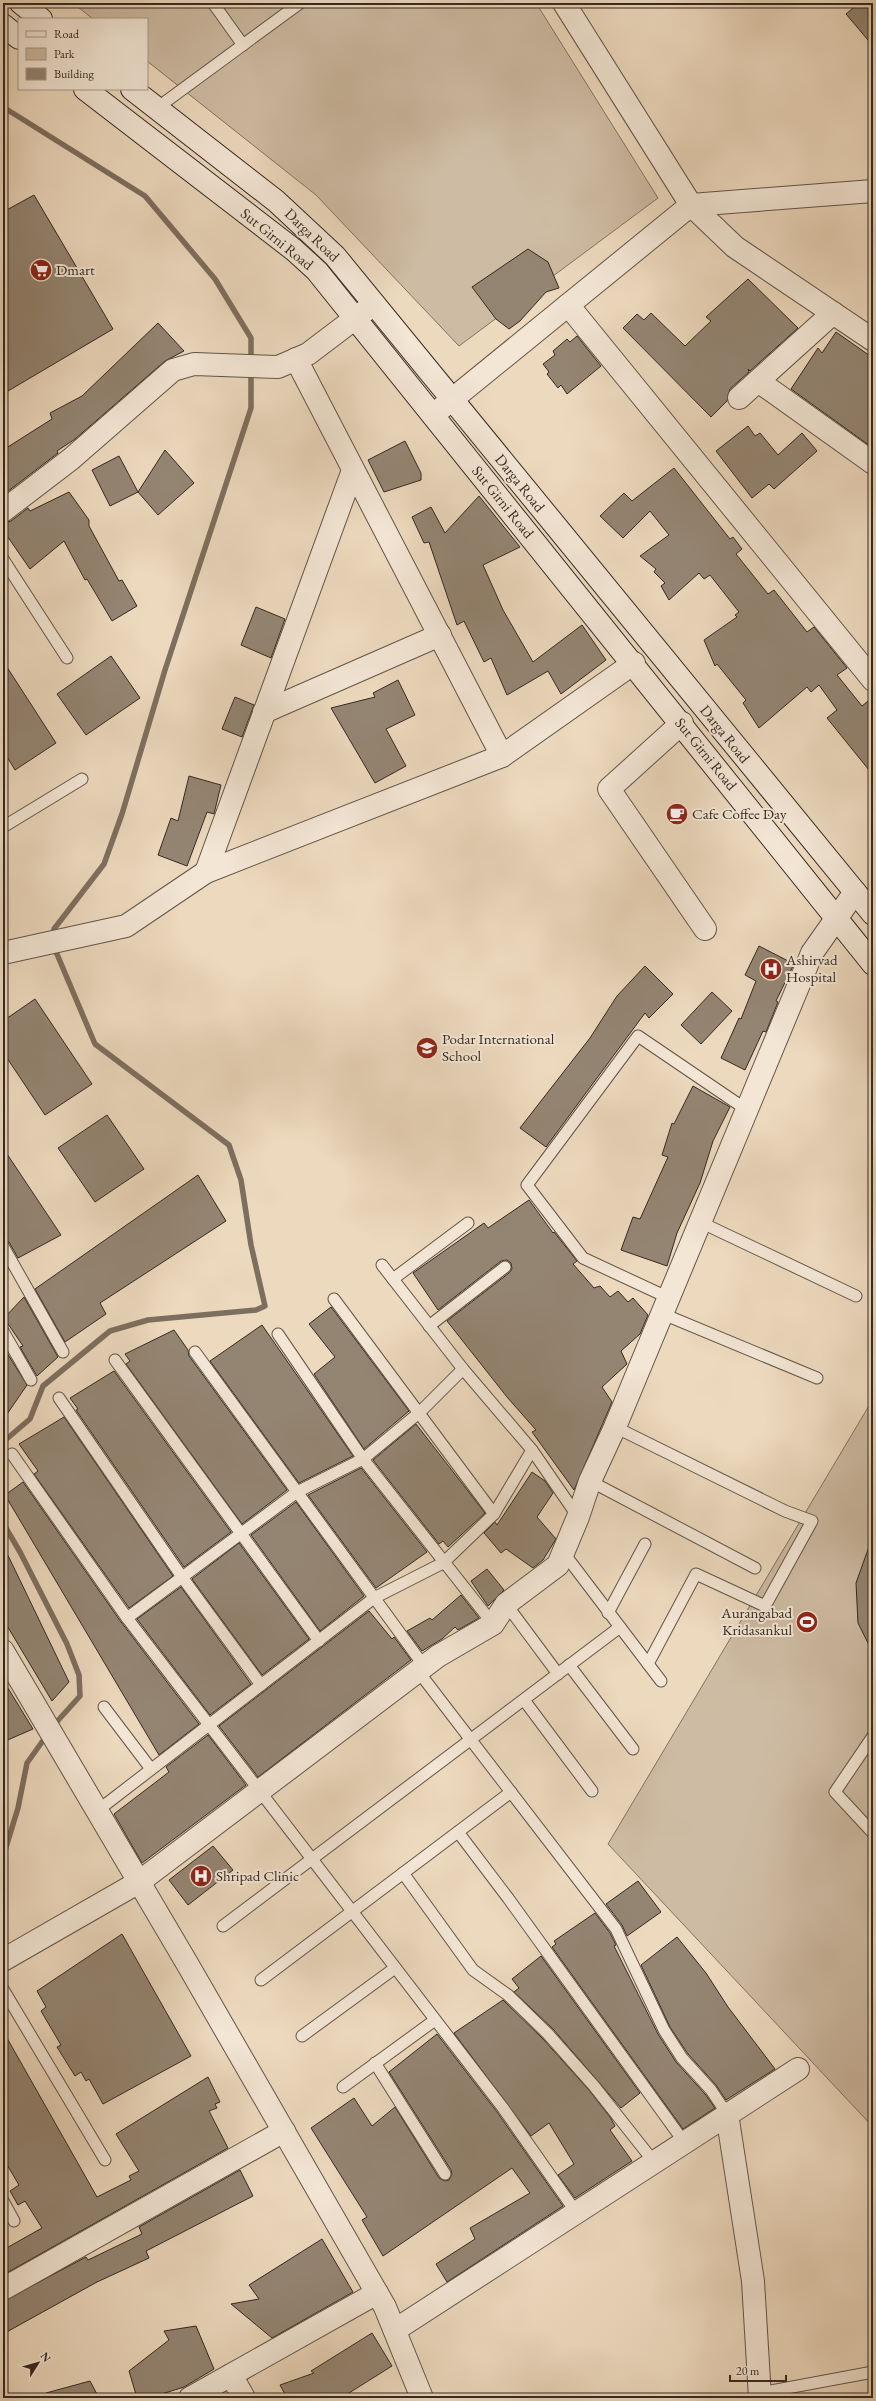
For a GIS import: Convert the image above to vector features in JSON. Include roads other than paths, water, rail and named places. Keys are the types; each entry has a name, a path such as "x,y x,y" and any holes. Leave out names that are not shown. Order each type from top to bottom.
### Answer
{"street":[{"path":"21,3 40,18"},
{"path":"564,3 691,205 735,248 873,340"},
{"path":"3,25 18,37"},
{"name":"Sut Girni Road","path":"86,90 294,250 317,270 354,318 634,663 873,964"},
{"name":"Darga Road","path":"133,90 276,201 335,256 873,914"},
{"path":"433,415 691,205 873,191"},
{"path":"3,511 71,460 173,370 194,364 287,363 308,354 374,304"},
{"path":"568,305 873,680"},
{"path":"739,398 833,313"},
{"path":"287,363 353,470 502,756"},
{"path":"758,381 873,463"},
{"path":"206,872 353,470"},
{"path":"264,712 440,635"},
{"path":"3,953 126,926 206,872 502,756 634,663"},
{"path":"682,723 608,789 705,929"},
{"path":"3,1960 139,1882 421,1668 438,1656 493,1624 506,1604 558,1565 578,1517 590,1481 615,1427 666,1306 812,954 855,892"},
{"path":"3,1652 139,1882 377,2293 395,2330 422,2398"},
{"path":"395,2330 798,2069"},
{"path":"727,2114 753,2281 760,2395"},
{"path":"3,2289 284,2131"},
{"path":"190,2398 377,2293"},
{"path":"231,2375 244,2398"}],"lane":[{"path":"213,3 243,45"},
{"path":"157,108 300,3"},
{"path":"3,559 67,658"},
{"path":"3,827 82,779"},
{"path":"747,1110 638,1036 527,1186 584,1258 666,1306 817,1378"},
{"path":"700,1222 856,1296"},
{"path":"393,1279 468,1223"},
{"path":"3,1246 64,1352"},
{"path":"382,1265 462,1369 532,1450 578,1517"},
{"path":"429,1326 505,1267"},
{"path":"334,1299 420,1412 494,1514"},
{"path":"278,1334 363,1459 493,1624"},
{"path":"4,1335 30,1380"},
{"path":"195,1352 374,1598 471,1740 616,1929 664,2030 682,2058 711,2090 727,2114"},
{"path":"115,1360 319,1641"},
{"path":"127,1618 297,1492 363,1459 420,1412 462,1369"},
{"path":"58,1398 182,1577 261,1685"},
{"path":"615,1427 785,1511 812,1521 765,1606 696,1574 648,1664"},
{"path":"97,1811 374,1598 444,1563 494,1514 532,1450"},
{"path":"12,1454 127,1618 258,1792 503,2108 576,2212"},
{"path":"590,1481 755,1568"},
{"path":"608,1613 645,1544"},
{"path":"563,1552 661,1681"},
{"path":"506,1604 558,1674"},
{"path":"223,1926 312,1861 620,1627"},
{"path":"569,1665 633,1749"},
{"path":"524,1700 592,1791"},
{"path":"104,1707 151,1770"},
{"path":"873,1736 835,1792 873,1833"},
{"path":"261,1980 511,1792"},
{"path":"458,1832 508,1898 684,2142"},
{"path":"403,1873 474,1970 508,1995 548,2034 594,2086 654,2162"},
{"path":"302,2036 395,1968"},
{"path":"3,1989 105,2160"},
{"path":"343,2087 435,2020"},
{"path":"375,2063 445,2174"},
{"path":"3,2201 14,2221"},
{"path":"760,2395 873,2372"}],"waterway":[{"path":"3,107 145,196 215,279 251,338 251,362"},
{"path":"54,936 54,929 104,864 122,814 165,670 251,408 251,371"},
{"path":"3,1442 30,1419 43,1386 110,1331 148,1320 256,1310 265,1306 251,1245 241,1180 229,1145 95,1044 54,947"},
{"path":"3,1523 20,1552 67,1644 79,1675 80,1696 53,1726"},
{"path":"3,1857 18,1808 27,1763 47,1735"}],"place":[{"name":"Dmart","path":"41,270"},
{"name":"Cafe Coffee Day","path":"677,814"},
{"name":"Ashirvad Hospital","path":"771,969"},
{"name":"Podar International School","path":"427,1048"},
{"name":"Aurangabad Kridasankul","path":"807,1622"},
{"name":"Shripad Clinic","path":"201,1876"}]}
